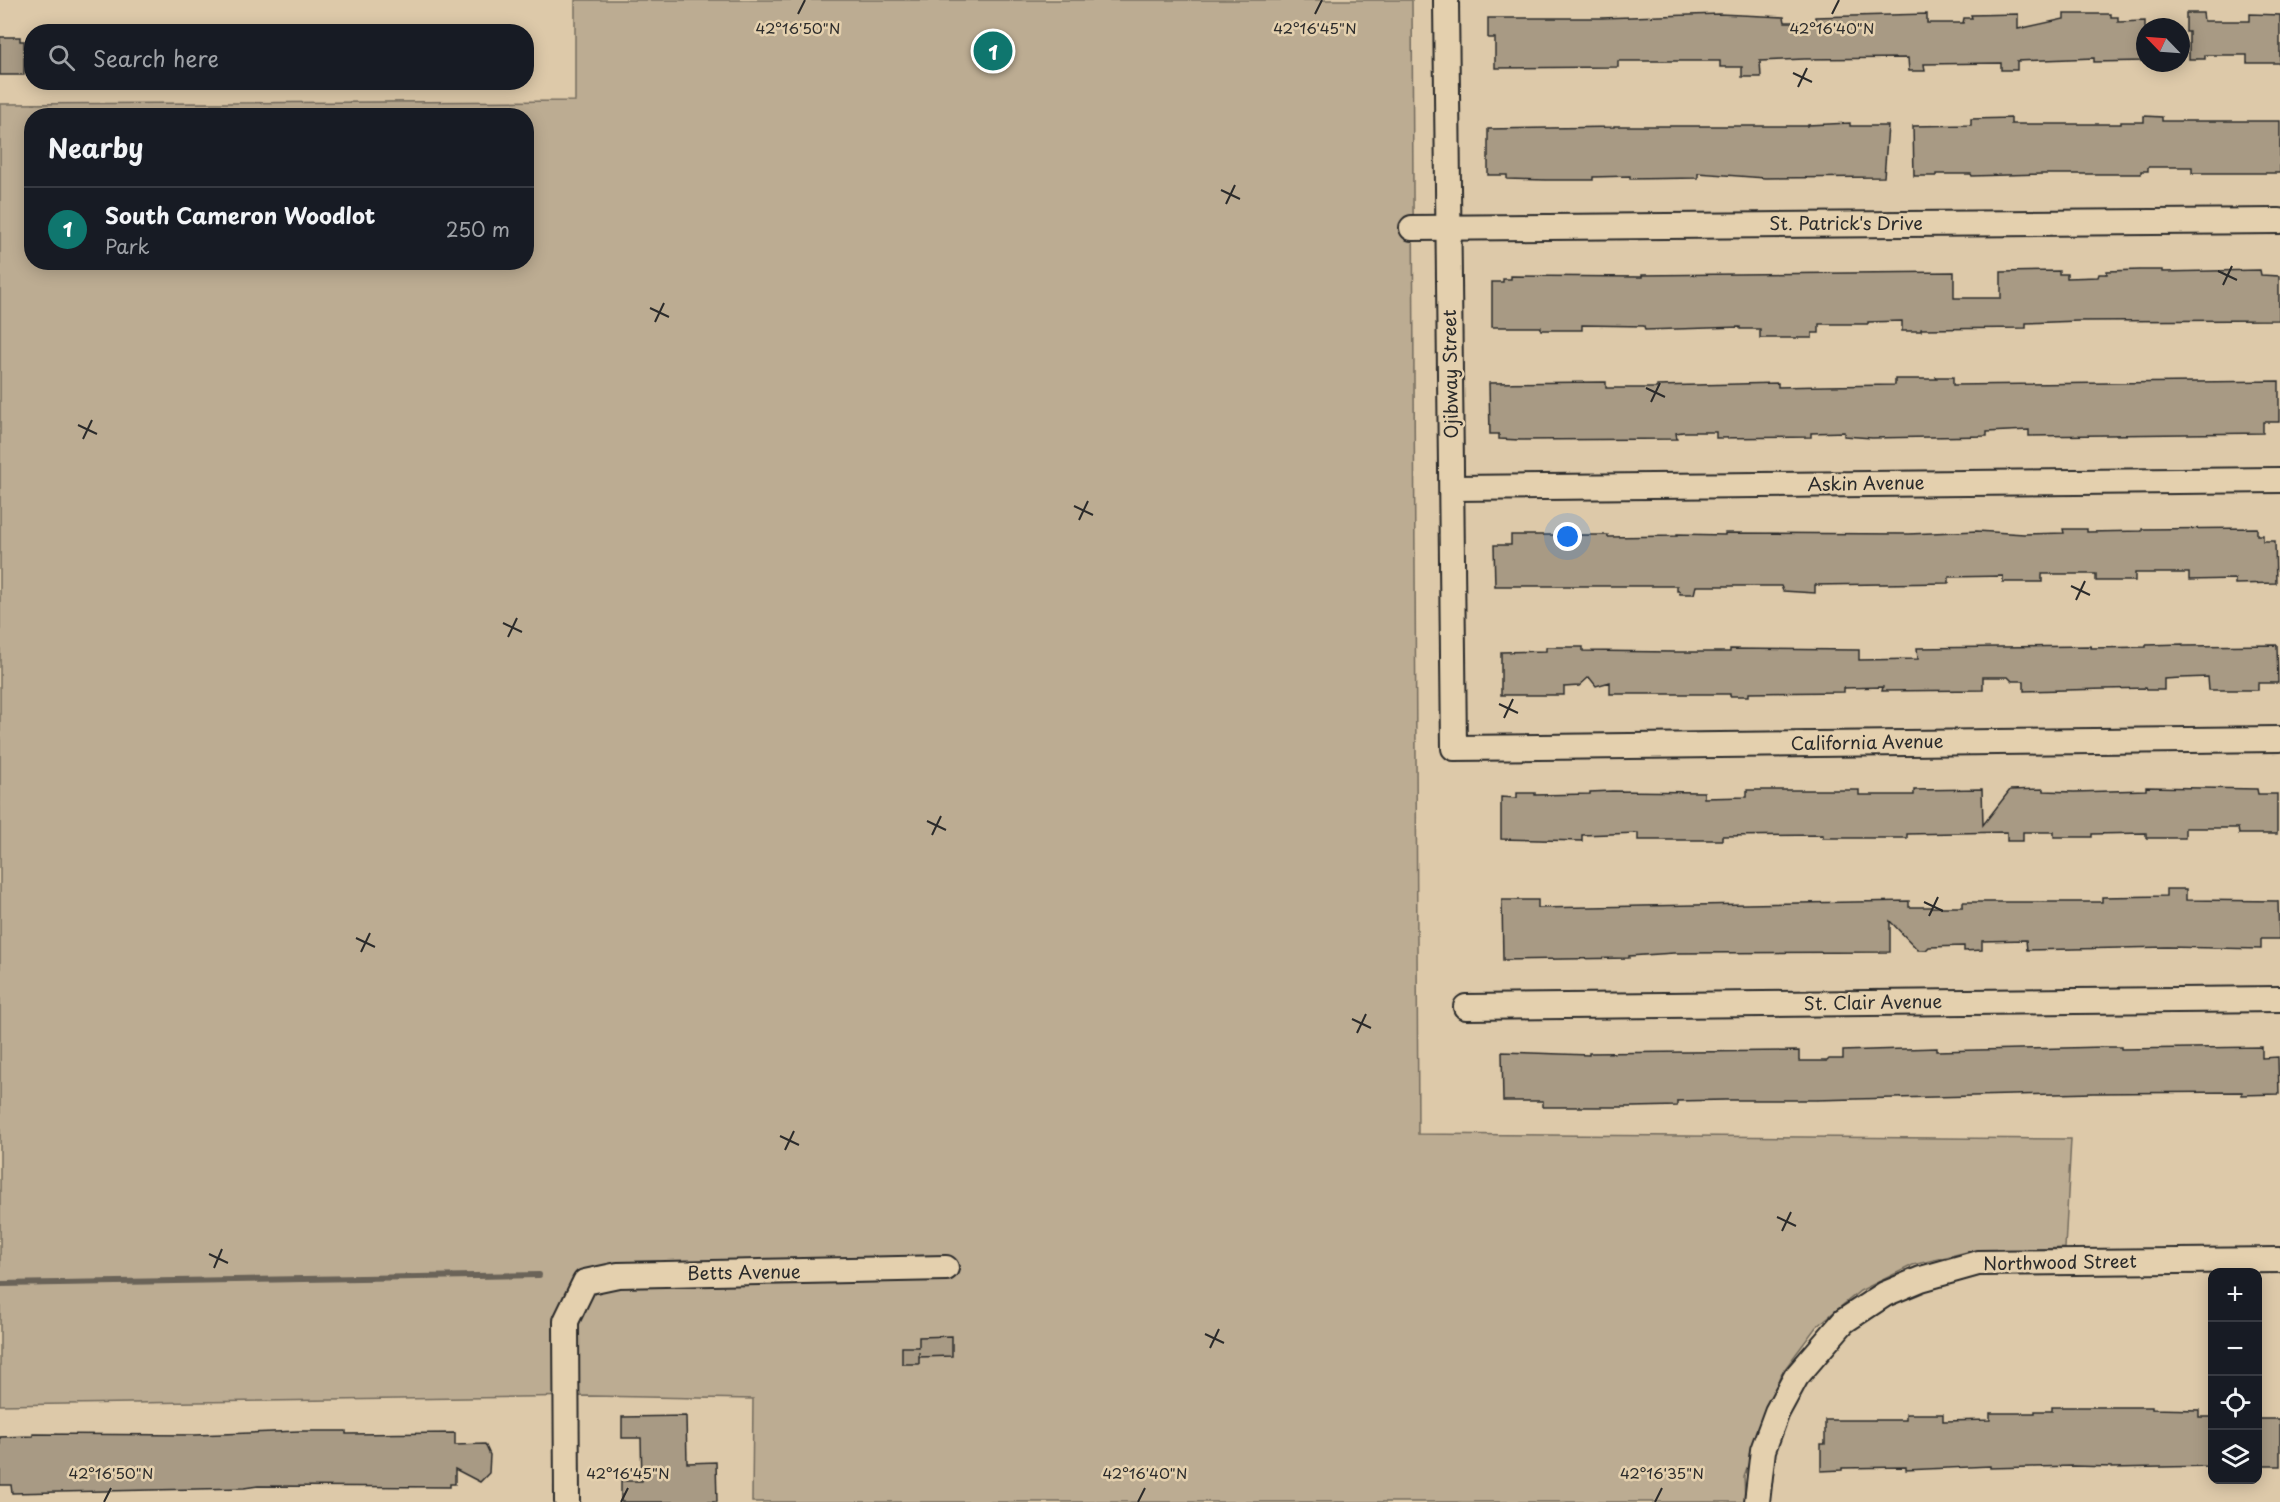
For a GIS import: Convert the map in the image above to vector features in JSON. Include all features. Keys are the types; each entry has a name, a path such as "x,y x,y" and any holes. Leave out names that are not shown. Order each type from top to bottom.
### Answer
{"street":[{"name":"Ojibway Street","path":"1446,0 1454,748"},
{"name":"St. Patrick's Drive","path":"1412,228 2280,221"},
{"name":"Askin Avenue","path":"1452,488 2280,480"},
{"name":"California Avenue","path":"1454,748 2280,739"},
{"name":"St. Clair Avenue","path":"1466,1006 2280,999"},
{"name":"Northwood Street","path":"1757,1502 1763,1450 1777,1412 1796,1377 1844,1322 1885,1294 1921,1279 1978,1263 2280,1260"},
{"name":"Betts Avenue","path":"567,1502 566,1321 585,1282 618,1275 946,1268"}],"shaded area":[{"path":"575,0 1412,0 1418,1134 2071,1139 2065,1248 1967,1252 1913,1265 1860,1291 1816,1327 1781,1374 1744,1476 1745,1502 752,1502 753,1399 591,1396 0,1405 0,104 575,101"}],"building":[{"path":"2186,13 2203,13 2204,21 2250,21 2250,14 2280,15 2280,63 2247,63 2247,55 2205,55 2205,59 2190,59 2190,18 2186,18"},
{"path":"1719,14 1784,17 1785,22 1815,22 1815,17 1927,14 1927,23 1963,23 1964,18 1972,18 1971,15 2018,14 2018,29 2064,19 2064,14 2111,14 2111,17 2118,17 2118,22 2136,21 2136,61 2094,62 2094,58 2017,61 2017,70 2001,70 2001,63 1924,64 1925,71 1909,71 1908,58 1804,59 1760,61 1761,77 1742,77 1742,67 1720,67 1720,61 1618,61 1618,67 1495,68 1495,38 1488,38 1488,18 1601,18"},
{"path":"0,37 20,37 20,41 24,41 24,75 0,75"},
{"path":"2144,116 2162,117 2162,121 2280,121 2280,173 2192,173 2192,167 2148,167 2148,171 2141,171 2141,174 1972,176 1971,174 1936,174 1936,176 1914,176 1913,126 1971,125 1971,119 2011,118 2011,124 2121,124 2121,122 2144,122"},
{"path":"1850,123 1850,126 1888,126 1884,177 1765,178 1698,173 1698,178 1630,179 1630,176 1593,177 1593,180 1546,180 1507,179 1507,175 1488,175 1488,129 1614,126 1808,126"},
{"path":"2162,270 2162,272 2260,270 2261,275 2279,276 2279,320 2078,321 2026,323 2026,328 1921,329 1921,331 1902,331 1902,321 1868,322 1868,324 1819,324 1819,333 1812,333 1812,338 1760,338 1760,329 1740,329 1740,327 1645,330 1644,326 1582,325 1582,330 1541,330 1541,327 1492,327 1492,282 1503,282 1503,279 1511,279 1511,276 1642,277 1642,275 1954,272 1954,298 2001,298 2001,272 2059,271 2059,274 2067,274 2067,278 2098,277 2099,274 2107,274 2107,271"},
{"path":"1936,377 1953,377 1953,385 2279,381 2279,422 2263,422 2263,433 2029,436 2029,430 1987,432 1987,436 1872,438 1844,436 1844,432 1811,433 1811,437 1716,438 1716,432 1683,432 1676,433 1677,439 1520,440 1499,439 1499,434 1490,434 1489,383 1606,382 1606,388 1657,388 1657,386 1778,383 1778,387 1895,385 1895,379 1937,379"},
{"path":"2257,528 2257,535 2263,535 2263,541 2275,541 2276,583 2235,584 2235,579 2189,580 2189,573 2135,573 2135,581 2096,581 2096,574 2042,574 2042,582 2003,582 2003,576 1949,577 1949,583 1815,585 1815,593 1783,591 1781,586 1696,586 1694,594 1680,594 1677,586 1495,586 1494,545 1511,545 1511,535 1608,535 1608,537 1677,536 1677,534 1725,535 1725,533 1909,534 1977,531 2024,534 2064,533 2063,529 2087,529 2087,532"},
{"path":"2183,644 2183,646 2277,645 2278,683 2258,683 2258,690 2209,690 2208,677 2164,679 2164,690 2147,690 2146,688 2024,691 2024,681 2012,681 2008,677 1983,677 1983,690 1882,691 1883,687 1844,688 1844,692 1749,693 1749,696 1730,696 1730,694 1610,694 1610,682 1596,686 1589,677 1579,686 1564,687 1564,695 1501,695 1501,652 1546,651 1546,647 1583,647 1583,651 1676,652 1730,652 1730,649 1859,650 1859,660 1918,659 1917,648 2091,646 2091,648"},
{"path":"2146,787 2257,789 2258,794 2277,794 2277,834 2239,834 2238,828 2185,828 2185,838 2146,838 2146,833 2054,837 2054,832 2023,832 2023,841 2007,841 2007,832 1907,834 1907,838 1823,838 1823,835 1722,836 1722,840 1638,840 1638,833 1582,835 1582,841 1501,839 1501,797 1517,798 1517,793 1535,793 1535,795 1590,794 1590,792 1612,791 1704,792 1704,798 1747,797 1747,790 1859,790 1859,795 1914,795 1914,790 1982,789 1983,825 2010,790 2044,789 2044,791 2074,792 2146,790"},
{"path":"2166,889 2186,889 2186,900 2278,901 2279,939 2261,939 2261,949 2167,947 2027,950 2026,940 1982,941 1982,950 1964,951 1964,946 1929,947 1926,950 1918,950 1890,921 1890,952 1674,953 1629,956 1629,958 1503,960 1502,900 1538,900 1538,908 1909,901 1909,907 1963,907 1963,902 2102,902 2102,897 2166,896"},
{"path":"2121,1047 2121,1049 2262,1047 2262,1058 2278,1057 2279,1094 2242,1095 2242,1092 2093,1093 1725,1100 1677,1101 1677,1106 1633,1107 1543,1107 1543,1101 1503,1101 1502,1052 1589,1055 1589,1053 1799,1051 1799,1061 1827,1061 1843,1059 1843,1051"},
{"path":"952,1336 952,1356 919,1357 919,1364 902,1364 902,1347 919,1347 919,1337"},
{"path":"2052,1407 2152,1407 2152,1409 2199,1410 2199,1417 2208,1417 2208,1466 1990,1468 1990,1466 1906,1470 1906,1467 1842,1468 1842,1470 1821,1471 1821,1444 1825,1444 1825,1420 1906,1420 1906,1414 1943,1414 1943,1421 1990,1420 1990,1413 2052,1411"},
{"path":"686,1416 687,1463 716,1462 717,1502 621,1502 621,1481 642,1481 641,1438 622,1438 622,1417"},
{"path":"2262,1419 2280,1419 2280,1466 2262,1466"},
{"path":"346,1431 346,1434 455,1433 455,1445 485,1444 490,1455 489,1473 480,1482 455,1469 455,1484 450,1484 450,1487 258,1486 12,1493 11,1485 0,1485 0,1437 33,1436 33,1434 195,1435"}],"waterway":[{"path":"0,1284 539,1275"}],"place":[{"name":"South Cameron Woodlot","path":"993,51"}]}
